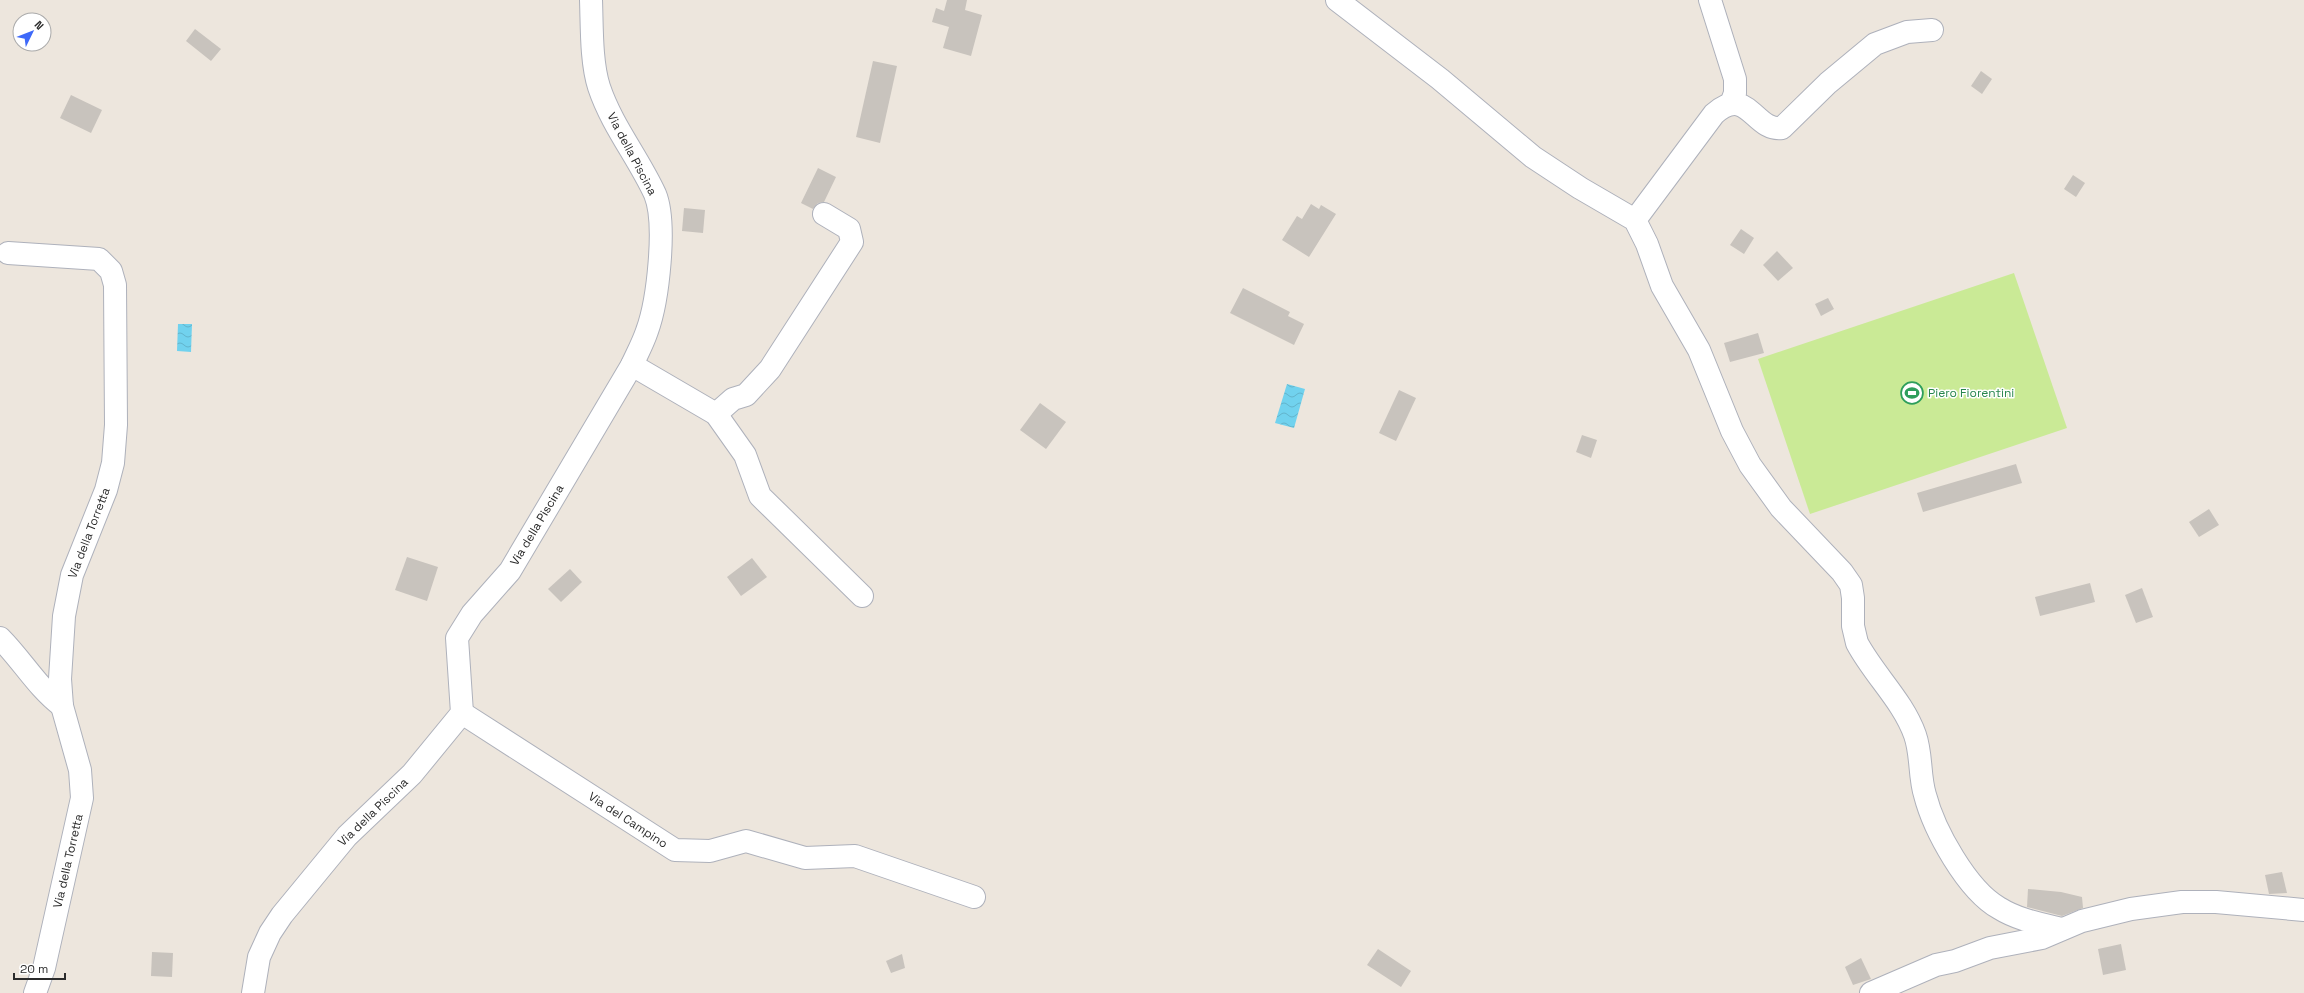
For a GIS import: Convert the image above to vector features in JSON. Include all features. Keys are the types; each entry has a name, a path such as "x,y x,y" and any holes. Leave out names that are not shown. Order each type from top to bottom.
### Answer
{"street":[{"name":"Via della Piscina","path":"253,993 259,957 266,941 282,915 347,836 412,774 462,713 457,638 472,614 510,572 632,365 647,330 660,265 661,228 656,196 641,167 611,119 598,86 592,38 591,0"},
{"path":"1337,0 1440,79 1533,157 1580,188 1635,220 1662,286 1699,350 1732,431 1750,466 1781,508 1842,572 1851,586 1854,598 1853,626 1857,643 1913,730 1919,750 1922,781 1928,806 1955,859 1976,889 1993,904 2015,916 2062,929"},
{"path":"1710,0 1735,79 1735,93 1731,104"},
{"path":"1635,220 1714,114 1724,106 1739,104 1769,126 1776,129 1782,128 1828,83 1875,44 1907,32 1932,30"},
{"path":"716,414 733,400 746,395 770,369 852,242 849,228 824,214"},
{"name":"Via della Torretta","path":"8,253 99,259 108,266 115,280 116,426 113,463 106,490 78,556 69,585 64,616 60,679 62,706 80,770 82,798 44,968 36,993"},
{"path":"632,365 716,414 745,455 760,496 862,596"},
{"path":"0,638 20,659 40,687 62,706"},
{"name":"Via del Campino","path":"462,713 676,850 710,851 746,841 805,858 854,856 974,897"},
{"path":"1872,993 1936,965 1955,961 1990,948 2042,938 2082,921 2113,913 2182,902 2235,903 2304,910"}],"green space":[{"name":"Piero Fiorentini","path":"2014,273 2067,428 1810,514 1758,359"}],"water":[{"path":"178,324 192,324 191,352 177,351"},
{"path":"1287,384 1305,389 1294,428 1275,423"}],"building":[{"path":"947,0 967,0 965,10 982,15 971,56 943,48 949,27 932,22 936,8 944,11"},
{"path":"195,29 221,49 211,61 186,41"},
{"path":"873,61 897,66 880,143 856,137"},
{"path":"1981,71 1992,79 1982,94 1971,86"},
{"path":"71,95 102,110 91,133 60,118"},
{"path":"818,168 836,177 824,202 818,203 813,209 801,203"},
{"path":"2073,175 2085,183 2076,197 2064,189"},
{"path":"1311,204 1319,209 1321,205 1336,214 1309,257 1282,240 1297,216 1302,219"},
{"path":"684,208 705,210 703,233 682,231"},
{"path":"1741,229 1754,238 1744,254 1730,245"},
{"path":"1777,251 1793,268 1778,281 1763,265"},
{"path":"1243,288 1290,312 1288,316 1304,324 1294,345 1230,313"},
{"path":"1828,298 1834,309 1821,316 1815,304"},
{"path":"1758,333 1764,353 1730,362 1724,343"},
{"path":"1399,390 1416,398 1396,441 1379,433"},
{"path":"1040,403 1066,422 1046,449 1020,430"},
{"path":"1582,435 1597,440 1591,458 1576,452"},
{"path":"2016,464 2022,483 1923,512 1917,493"},
{"path":"2209,509 2219,525 2199,537 2189,522"},
{"path":"407,557 438,567 427,601 395,590"},
{"path":"752,558 767,577 741,596 727,577"},
{"path":"570,569 582,582 561,602 548,589"},
{"path":"2090,583 2095,602 2040,616 2035,597"},
{"path":"2142,588 2153,617 2136,623 2125,595"},
{"path":"2282,872 2287,893 2269,894 2265,875"},
{"path":"2028,889 2061,892 2082,897 2083,908 2062,916 2027,907"},
{"path":"2121,944 2126,970 2103,975 2098,949"},
{"path":"1378,949 1411,971 1401,987 1367,965"},
{"path":"152,952 173,953 172,977 151,976"},
{"path":"902,954 905,968 891,973 886,961"},
{"path":"1861,958 1871,979 1853,985 1845,967"}],"place":[{"name":"Piero Fiorentini","path":"1912,393"}]}
